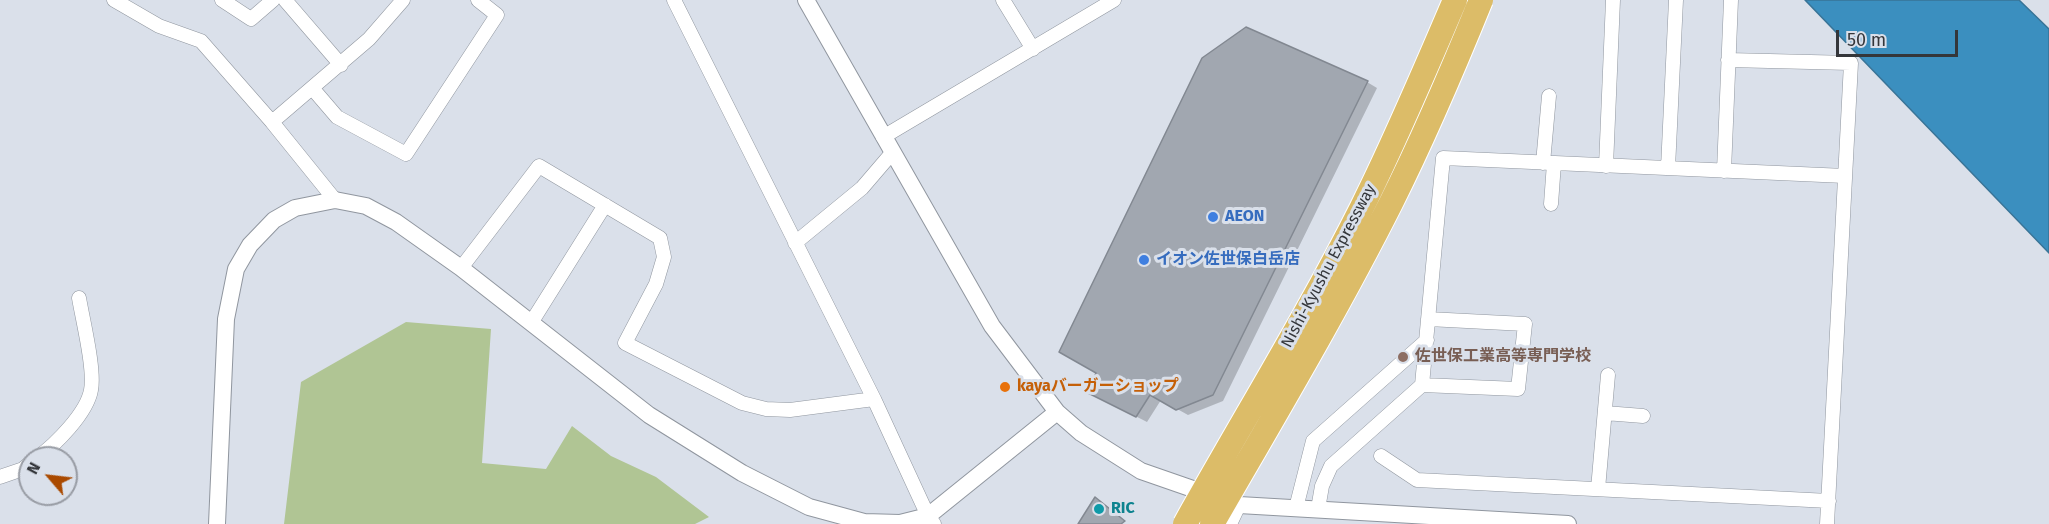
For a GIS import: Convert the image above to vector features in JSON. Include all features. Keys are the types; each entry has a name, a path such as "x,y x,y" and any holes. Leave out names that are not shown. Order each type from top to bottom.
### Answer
{"highway":[{"name":"Nishi-Kyushu Expressway","path":"1185,524 1362,208 1406,115 1455,0"},
{"name":"Nishi-Kyushu Expressway","path":"1212,524 1347,286 1391,203 1431,119 1481,0"}],"street":[{"path":"114,0 159,26 201,41 272,122 335,200"},
{"path":"222,0 251,20 273,0"},
{"path":"285,0 341,65"},
{"path":"272,122 369,39 403,0"},
{"path":"313,89 337,117 406,154 497,15 478,0"},
{"path":"674,0 874,399 931,520"},
{"path":"806,0 992,326 1057,411 1081,433 1142,471 1239,505 1494,522 1568,524"},
{"path":"1003,0 1034,49"},
{"path":"883,137 1114,0"},
{"path":"1230,524 1359,244 1465,0"},
{"path":"1606,166 1613,0"},
{"path":"1668,168 1676,0"},
{"path":"1724,171 1731,0"},
{"path":"1728,60 1851,63 1827,524"},
{"path":"1550,96 1551,204"},
{"path":"795,243 862,188 892,153"},
{"path":"1318,509 1322,486 1331,466 1422,385 1443,158 1845,176"},
{"path":"461,268 539,166 660,238 664,257 656,284 625,343 742,403 766,409 790,410 874,399"},
{"path":"217,524 226,320 236,269 250,245 274,220 295,208 335,200 366,206 396,222 461,268 649,415 742,473 809,507 864,522 900,523 931,520 1057,411"},
{"path":"531,323 605,205"},
{"path":"52,446 76,420 91,392 92,377 79,298"},
{"path":"1422,385 1518,389 1524,324 1428,319"},
{"path":"1296,508 1313,441 1427,340"},
{"path":"1598,489 1608,375"},
{"path":"1605,413 1643,416"},
{"path":"1381,456 1417,480 1829,501"},
{"path":"0,477 18,471"}],"green space":[{"path":"406,322 491,329 482,463 546,469 572,426 611,456 656,477 709,517 695,524 284,524 301,382"}],"water":[{"path":"1805,0 2019,0 2049,29 2049,253"}],"building":[{"name":"AEON","path":"1246,27 1368,81 1213,395 1176,410 1150,395 1136,417 1088,393 1096,373 1059,352 1202,58"},
{"name":"RIC","path":"1095,497 1125,521 1121,524 1078,524"}],"place":[{"name":"AEON","path":"1213,217"},
{"name":"イオン佐世保白岳店","path":"1144,260"},
{"name":"佐世保工業高等専門学校","path":"1403,357"},
{"name":"kayaバーガーショップ","path":"1005,387"},
{"name":"RIC","path":"1099,509"}]}
